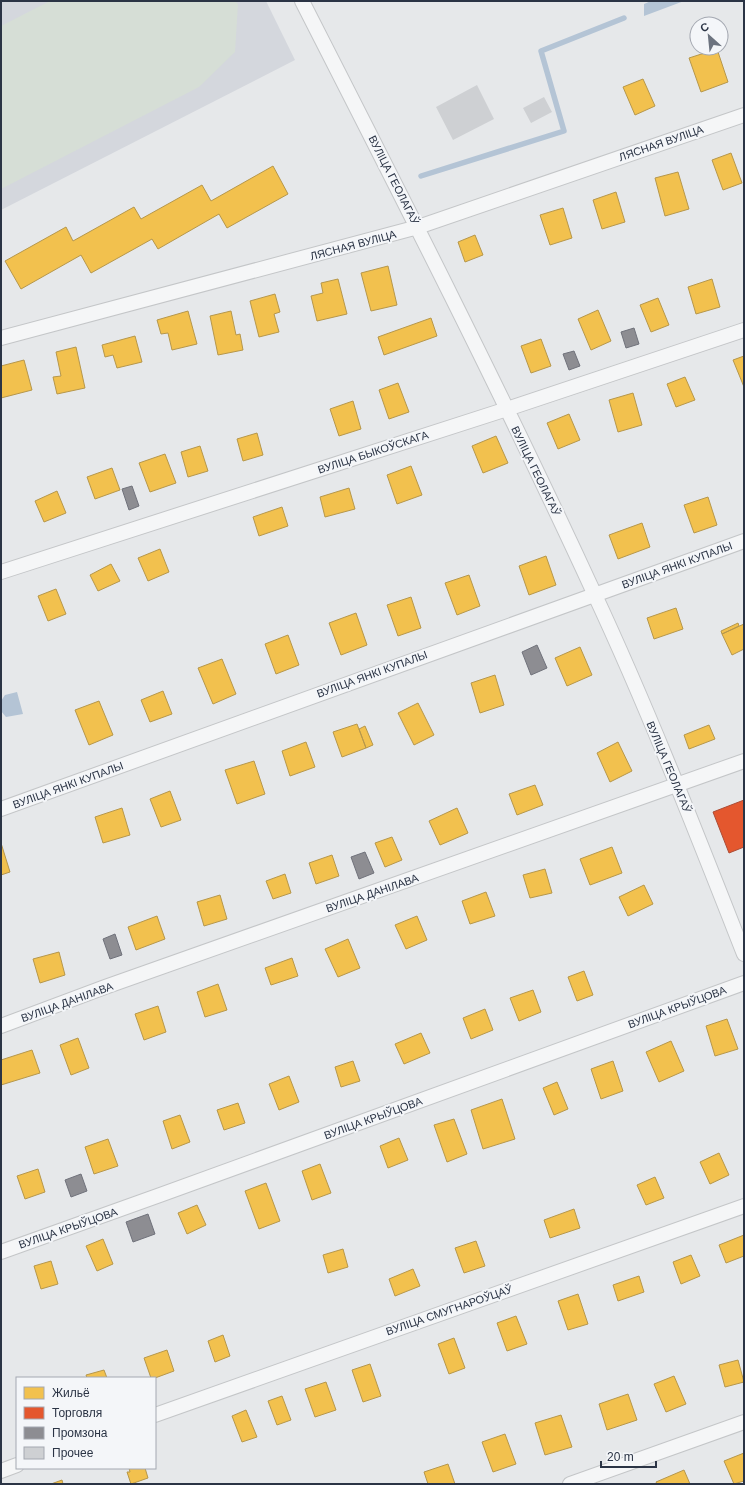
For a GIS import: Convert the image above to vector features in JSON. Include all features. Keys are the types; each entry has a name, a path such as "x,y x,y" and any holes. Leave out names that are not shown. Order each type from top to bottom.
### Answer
{"street":[{"name":"ВУЛІЦА ГЕОЛАГАЎ","path":"302,1 418,227 595,594 678,785 744,954"},
{"name":"ЛЯСНАЯ ВУЛІЦА","path":"1,338 418,227 744,114"},
{"name":"ВУЛІЦА БЫКОЎСКАГА","path":"1,572 506,409 744,330"},
{"name":"ВУЛІЦА ЯНКІ КУПАЛЫ","path":"1,809 744,541"},
{"name":"ВУЛІЦА ДАНІЛАВА","path":"1,1026 744,761"},
{"name":"ВУЛІЦА КРЫЎЦОВА","path":"1,1252 744,982"},
{"name":"ВУЛІЦА СМУГНАРОЎЦАЎ","path":"156,1415 744,1206"},
{"path":"570,1484 744,1422"},
{"path":"1,1471 16,1465"}],"shaded area":[{"path":"1,1 266,1 295,60 1,210"},
{"path":"50,1 235,1 238,4 235,52 199,87 1,189 1,26"}],"water":[{"path":"651,1 684,1 644,16 644,4"},
{"path":"17,692 23,714 6,717 1,711 1,701 5,695"}],"building: Жильё":[{"path":"695,56 719,56 728,82 701,92 689,58"},
{"path":"643,79 655,106 635,115 623,87"},
{"path":"731,153 742,183 723,190 712,160"},
{"path":"273,166 288,194 227,228 219,214 158,249 152,239 91,273 81,255 21,289 5,261 66,227 73,241 134,207 141,219 202,185 211,201"},
{"path":"678,172 689,209 665,216 655,178"},
{"path":"616,192 625,222 602,229 593,200"},
{"path":"563,208 572,238 550,245 540,215"},
{"path":"475,235 483,255 465,262 458,242"},
{"path":"388,266 397,305 371,311 361,273"},
{"path":"338,279 347,314 317,321 311,296 323,293 321,283"},
{"path":"712,279 720,307 696,314 688,287"},
{"path":"275,294 280,312 274,314 279,332 259,337 250,301"},
{"path":"658,298 669,325 651,332 640,305"},
{"path":"598,310 611,341 591,350 578,319"},
{"path":"188,311 197,344 172,350 168,333 161,334 157,320"},
{"path":"231,311 236,335 240,334 243,350 218,355 210,316"},
{"path":"431,318 437,336 384,355 378,337"},
{"path":"135,336 142,362 117,368 113,355 105,357 102,345"},
{"path":"541,339 551,366 531,373 521,346"},
{"path":"76,347 85,388 57,394 53,377 61,376 56,352"},
{"path":"744,356 744,387 733,360"},
{"path":"24,360 32,390 1,398 1,366"},
{"path":"685,377 695,400 676,407 667,384"},
{"path":"398,383 409,412 389,419 379,390"},
{"path":"633,393 642,425 618,432 609,400"},
{"path":"353,401 361,429 339,436 330,409"},
{"path":"569,414 580,440 558,449 547,423"},
{"path":"257,433 263,455 243,461 237,439"},
{"path":"496,436 508,463 483,473 472,446"},
{"path":"200,446 208,471 188,477 181,452"},
{"path":"165,454 176,483 150,492 139,463"},
{"path":"411,466 422,495 397,504 387,475"},
{"path":"112,468 120,490 95,499 87,477"},
{"path":"349,488 355,509 325,517 320,497"},
{"path":"57,491 66,513 44,522 35,501"},
{"path":"708,497 717,525 694,533 684,505"},
{"path":"282,507 288,526 259,536 253,517"},
{"path":"642,523 650,547 618,559 609,535"},
{"path":"160,549 169,572 148,581 138,558"},
{"path":"546,556 556,585 529,595 519,566"},
{"path":"111,564 120,581 98,591 90,575"},
{"path":"469,575 480,606 457,615 445,583"},
{"path":"56,589 66,614 48,621 38,596"},
{"path":"411,597 421,628 398,636 387,605"},
{"path":"676,608 683,629 654,639 647,618"},
{"path":"356,613 367,645 341,655 329,623"},
{"path":"738,623 739,626 722,634 721,631"},
{"path":"744,624 744,649 732,655 722,634"},
{"path":"288,635 299,665 276,674 265,644"},
{"path":"580,647 592,675 567,686 555,658"},
{"path":"222,659 236,694 213,704 198,668"},
{"path":"495,675 504,705 480,713 471,683"},
{"path":"163,691 172,714 150,722 141,700"},
{"path":"99,701 113,735 89,745 75,710"},
{"path":"418,703 434,735 414,745 398,713"},
{"path":"357,724 366,748 342,757 333,732"},
{"path":"709,725 715,739 689,749 684,735"},
{"path":"365,726 373,745 366,748 359,729"},
{"path":"306,742 315,767 290,776 282,751"},
{"path":"618,742 632,771 610,782 597,753"},
{"path":"254,761 265,794 237,804 225,770"},
{"path":"535,785 543,805 517,815 509,794"},
{"path":"170,791 181,820 161,827 150,799"},
{"path":"122,808 130,835 103,843 95,817"},
{"path":"457,808 468,833 440,845 429,821"},
{"path":"392,837 402,860 385,867 375,843"},
{"path":"1,843 10,872 1,875"},
{"path":"612,847 622,873 590,885 580,859"},
{"path":"332,855 339,876 316,884 309,863"},
{"path":"545,869 552,893 530,898 523,875"},
{"path":"285,874 291,893 273,899 266,881"},
{"path":"644,885 653,904 628,916 619,897"},
{"path":"486,892 495,916 470,924 462,901"},
{"path":"220,895 227,919 204,926 197,902"},
{"path":"157,916 165,939 136,950 128,927"},
{"path":"417,916 427,940 406,949 395,925"},
{"path":"348,939 360,968 338,977 325,949"},
{"path":"59,952 65,975 40,983 33,959"},
{"path":"292,958 298,976 271,985 265,968"},
{"path":"584,971 593,995 577,1001 568,977"},
{"path":"218,984 227,1010 205,1017 197,992"},
{"path":"533,990 541,1012 519,1021 510,998"},
{"path":"158,1006 166,1032 144,1040 135,1014"},
{"path":"485,1009 493,1030 471,1039 463,1018"},
{"path":"727,1019 738,1049 715,1056 706,1026"},
{"path":"421,1033 430,1053 404,1064 395,1044"},
{"path":"78,1038 89,1068 71,1075 60,1045"},
{"path":"671,1041 684,1071 659,1082 646,1052"},
{"path":"32,1050 40,1073 1,1085 1,1060"},
{"path":"353,1061 360,1081 341,1087 335,1067"},
{"path":"613,1061 623,1091 601,1099 591,1069"},
{"path":"289,1076 299,1102 279,1110 269,1084"},
{"path":"557,1082 568,1109 554,1115 543,1088"},
{"path":"502,1099 515,1139 483,1149 471,1110"},
{"path":"238,1103 245,1123 224,1130 217,1110"},
{"path":"180,1115 190,1142 172,1149 163,1121"},
{"path":"454,1119 467,1154 447,1162 434,1125"},
{"path":"399,1138 408,1160 388,1168 380,1146"},
{"path":"108,1139 118,1166 94,1174 85,1147"},
{"path":"719,1153 729,1175 710,1184 700,1162"},
{"path":"320,1164 331,1193 312,1200 302,1171"},
{"path":"38,1169 45,1192 25,1199 17,1176"},
{"path":"655,1177 664,1198 646,1205 637,1185"},
{"path":"266,1183 280,1221 259,1229 245,1191"},
{"path":"197,1205 206,1225 187,1234 178,1213"},
{"path":"574,1209 580,1228 550,1238 544,1220"},
{"path":"744,1235 744,1256 726,1263 719,1245"},
{"path":"103,1239 113,1264 97,1271 86,1246"},
{"path":"476,1241 485,1266 464,1273 455,1248"},
{"path":"343,1249 348,1267 328,1273 323,1255"},
{"path":"691,1255 700,1276 681,1284 673,1262"},
{"path":"51,1261 58,1284 41,1289 34,1266"},
{"path":"413,1269 420,1286 395,1296 389,1279"},
{"path":"639,1276 644,1292 618,1301 613,1285"},
{"path":"578,1294 588,1324 568,1330 558,1301"},
{"path":"516,1316 527,1344 507,1351 497,1323"},
{"path":"223,1335 230,1356 215,1362 208,1341"},
{"path":"454,1338 465,1368 449,1374 438,1344"},
{"path":"167,1350 174,1371 156,1378 151,1377 144,1358"},
{"path":"738,1360 744,1382 725,1387 719,1365"},
{"path":"370,1364 381,1396 363,1402 352,1370"},
{"path":"104,1370 107,1377 87,1377 86,1375"},
{"path":"674,1376 686,1404 666,1412 654,1384"},
{"path":"326,1382 336,1410 315,1417 305,1389"},
{"path":"628,1394 637,1420 607,1430 599,1404"},
{"path":"282,1396 291,1420 277,1425 268,1401"},
{"path":"246,1410 257,1437 242,1442 232,1416"},
{"path":"561,1415 572,1447 545,1455 535,1423"},
{"path":"505,1434 516,1464 493,1472 482,1442"},
{"path":"744,1453 744,1481 734,1484 724,1461"},
{"path":"448,1464 455,1484 428,1484 424,1472"},
{"path":"129,1469 145,1469 148,1478 131,1484 127,1472 130,1472"},
{"path":"684,1470 690,1484 657,1484 656,1482"},
{"path":"62,1480 63,1484 51,1484"}],"building: Торговля":[{"path":"744,800 744,847 729,853 713,812"}],"building: Промзона":[{"path":"634,328 639,344 626,348 621,332"},
{"path":"574,351 580,366 569,370 563,354"},
{"path":"132,486 139,506 129,510 122,489"},
{"path":"537,645 547,668 531,675 522,652"},
{"path":"365,852 374,873 359,879 351,857"},
{"path":"115,934 122,955 110,959 103,939"},
{"path":"81,1174 87,1191 71,1197 65,1180"},
{"path":"148,1214 155,1234 133,1242 126,1222"}],"building: Прочее":[{"path":"477,85 494,119 453,140 436,107"},
{"path":"544,97 552,112 531,123 523,108"}],"waterway":[{"path":"421,176 564,131 541,51 624,18"}]}
